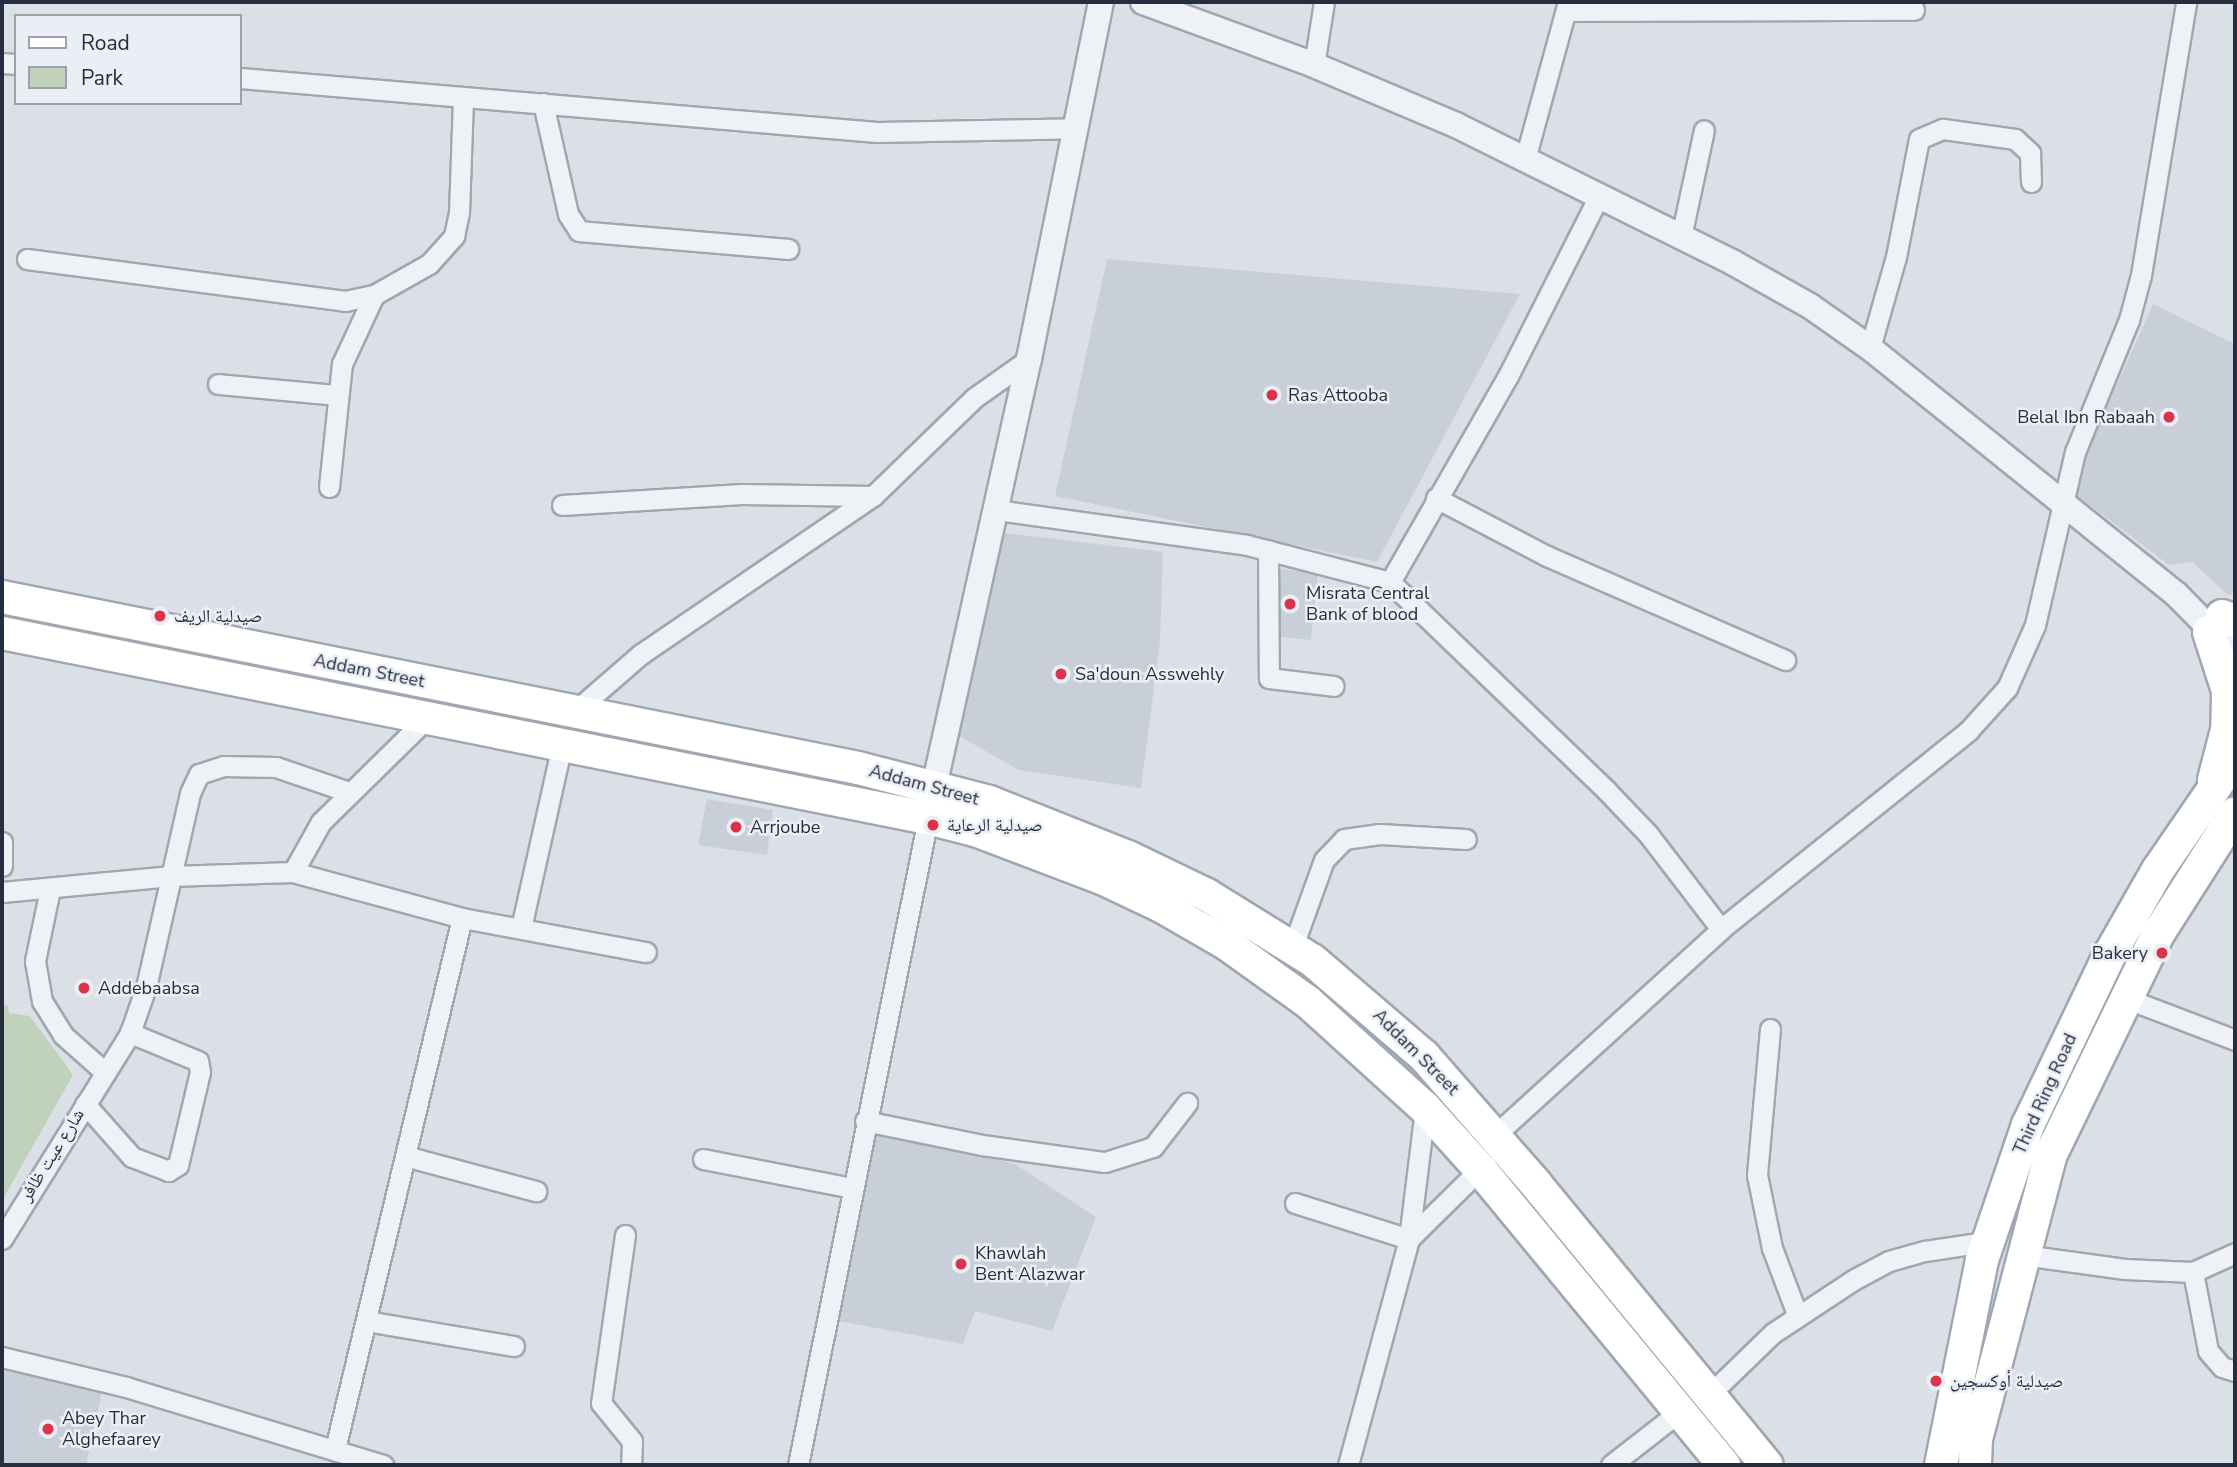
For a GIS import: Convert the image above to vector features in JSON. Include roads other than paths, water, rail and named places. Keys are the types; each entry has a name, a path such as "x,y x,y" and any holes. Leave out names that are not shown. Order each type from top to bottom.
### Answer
{"main road":[{"name":"Addam Street","path":"2,597 933,787 989,802 1128,857 1207,895 1293,946 1394,1026 1495,1135 1767,1465"},
{"path":"2211,788 2222,754 2228,691 2225,624"},
{"name":"Addam Street","path":"2,632 928,818 978,831 1102,878 1172,912 1308,1002 1425,1108 1480,1169 1724,1465"},
{"name":"Third Ring Road","path":"1941,1465 1946,1421 1990,1241 2028,1125 2110,954 2158,870 2211,788 2235,758"},
{"name":"Third Ring Road","path":"1975,1465 1976,1439 2050,1156 2125,998 2185,886 2235,813"},
{"path":"2158,870 2185,886"}],"street":[{"path":"799,1465 933,787 1029,359 1101,2"},
{"path":"1314,65 1324,2"},
{"path":"1495,1135 1721,929 1969,730 1996,704 2035,625 2081,431 2129,320 2141,275 2186,2"},
{"path":"1159,4 1314,65 1525,159 1681,237 1810,306 1870,348 2176,594 2225,624 2235,654"},
{"path":"1525,159 1567,6 1914,10"},
{"path":"242,78 877,132 1077,128"},
{"path":"27,259 333,300 374,295 429,264 454,236 459,213 463,97"},
{"path":"542,103 568,214 579,231 788,249"},
{"path":"1870,348 1896,257 1920,139 1943,129 2015,139 2030,153 2031,183"},
{"path":"1681,237 1704,130"},
{"path":"1390,582 1508,376 1599,196"},
{"path":"329,487 336,395 347,349 374,295"},
{"path":"574,712 641,654 873,496 974,398 1029,359"},
{"path":"218,384 336,395"},
{"path":"562,505 742,494 873,496"},
{"path":"1436,498 1547,556 1785,660"},
{"path":"996,510 1268,550 1390,582 1606,790 1648,834 1721,929"},
{"path":"1268,550 1269,678 1334,686"},
{"path":"293,872 321,822 428,717"},
{"path":"521,928 562,744"},
{"name":"شارع عيت ظافر","path":"2,1239 130,1033 146,987 190,793 204,770 275,767 349,792"},
{"path":"1293,946 1324,860 1344,839 1380,834 1466,839"},
{"path":"2,842 2,866"},
{"path":"2,892 171,876 293,872 462,918 646,952"},
{"path":"50,889 35,961 42,1001 63,1035 106,1073"},
{"path":"335,1448 462,918"},
{"path":"2125,998 2235,1040"},
{"path":"1770,1029 1757,1175 1772,1248 1797,1314"},
{"path":"85,1104 132,1157 167,1171 178,1165 200,1072 198,1061 130,1033"},
{"path":"865,1121 982,1145 1105,1162 1153,1147 1187,1103"},
{"path":"1348,1465 1409,1239 1425,1108"},
{"path":"405,1156 536,1191"},
{"path":"703,1159 852,1188"},
{"path":"1409,1239 1480,1169"},
{"path":"1294,1203 1409,1239"},
{"path":"625,1235 601,1403 632,1441 631,1465"},
{"path":"1710,1394 1797,1314 1889,1261 1990,1241"},
{"path":"2023,1255 2125,1269 2193,1272 2235,1253"},
{"path":"2193,1272 2208,1352 2222,1367 2235,1371"},
{"path":"366,1321 514,1346"},
{"path":"2,1357 126,1387 335,1448 363,1462 383,1465"},
{"path":"1611,1465 1679,1412"}],"place":[{"name":"Ras Attooba","path":"1272,395"},
{"name":"Belal Ibn Rabaah","path":"2169,417"},
{"name":"Misrata Central Bank of blood","path":"1290,604"},
{"name":"صيدلية الريف","path":"160,616"},
{"name":"Sa'doun Asswehly","path":"1061,674"},
{"name":"صيدلية الرعاية","path":"933,825"},
{"name":"Arrjoube","path":"736,827"},
{"name":"Bakery","path":"2162,953"},
{"name":"Addebaabsa","path":"84,988"},
{"name":"Khawlah Bent Alazwar","path":"961,1264"},
{"name":"صيدلية أوكسجين","path":"1936,1381"},
{"name":"Abey Thar Alghefaarey","path":"48,1429"}]}
